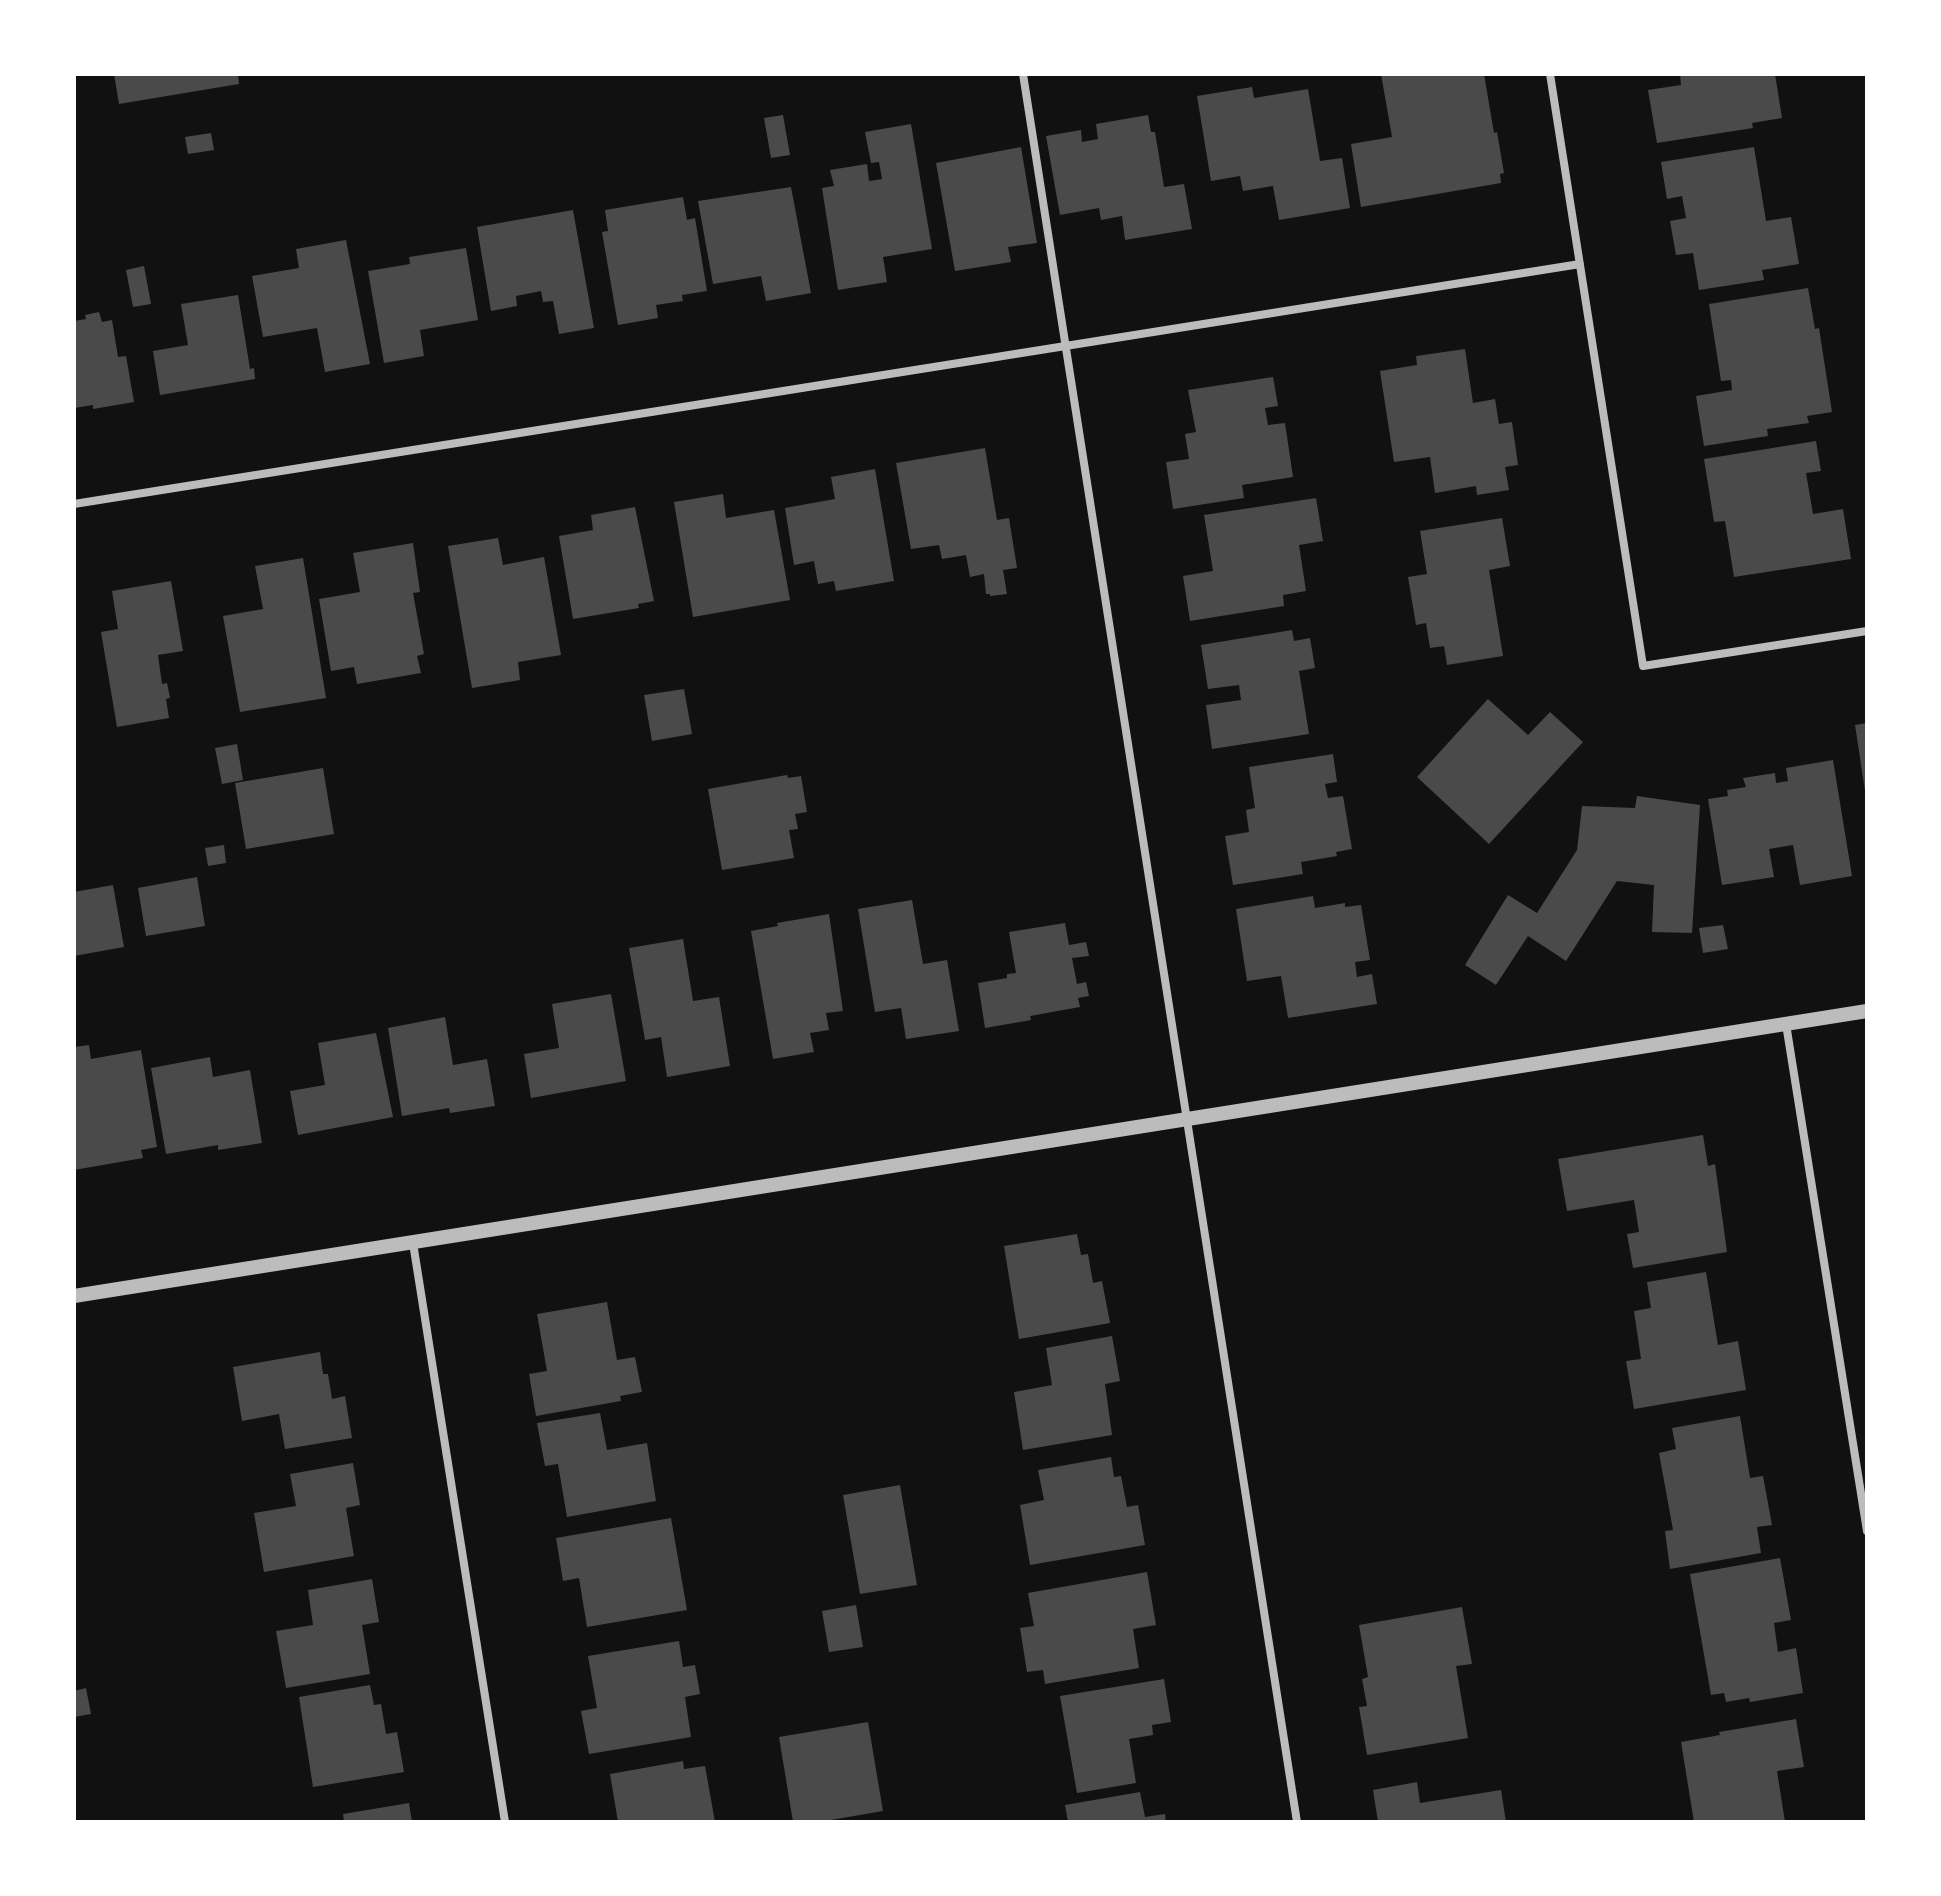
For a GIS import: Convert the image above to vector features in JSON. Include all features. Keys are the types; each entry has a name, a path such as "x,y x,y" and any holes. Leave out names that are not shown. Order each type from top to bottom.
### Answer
{"street":[{"path":"1023,74 1297,1822"},
{"path":"1550,74 1643,666 1867,631"},
{"path":"74,504 1580,264"},
{"path":"74,1296 1867,1011"},
{"path":"1786,1024 1867,1531"},
{"path":"413,1243 505,1822"}],"building":[{"path":"114,74 238,74 239,84 119,104"},
{"path":"1381,74 1484,74 1504,173 1500,174 1501,183 1361,207 1351,144 1392,137"},
{"path":"1680,74 1775,74 1782,118 1752,123 1753,128 1657,143 1648,90 1681,85"},
{"path":"1252,87 1254,98 1308,89 1320,161 1342,158 1350,208 1279,220 1273,186 1243,191 1240,176 1211,181 1197,96"},
{"path":"783,115 790,155 771,158 764,118"},
{"path":"1148,115 1151,132 1155,132 1164,187 1184,184 1192,229 1125,240 1122,216 1101,220 1099,208 1060,215 1046,136 1081,130 1082,142 1098,139 1096,124"},
{"path":"911,124 932,249 883,257 887,282 838,290 822,188 834,186 830,170 867,164 869,181 882,179 879,162 871,163 865,132"},
{"path":"211,133 214,150 188,154 185,137"},
{"path":"1021,147 1037,243 1008,247 1011,262 955,271 936,163"},
{"path":"1754,147 1766,221 1791,217 1799,264 1762,270 1764,280 1699,290 1693,253 1676,255 1670,221 1686,218 1682,196 1667,199 1661,162"},
{"path":"791,187 811,293 766,301 761,276 713,284 698,201"},
{"path":"683,197 687,220 695,218 707,291 682,295 683,301 656,305 658,318 618,325 602,232 608,231 605,210"},
{"path":"573,210 594,328 559,334 553,301 543,302 541,291 516,296 517,306 491,311 477,227"},
{"path":"346,240 370,364 325,372 317,328 263,337 252,276 299,268 296,249"},
{"path":"466,248 478,320 420,330 424,356 384,363 368,271 410,264 409,257"},
{"path":"144,266 151,304 133,307 126,270"},
{"path":"1808,288 1815,329 1819,328 1832,412 1807,416 1809,423 1767,429 1768,436 1704,446 1696,396 1732,390 1731,380 1721,381 1709,304"},
{"path":"238,295 250,369 254,368 255,379 160,395 153,351 188,345 181,304"},
{"path":"99,312 102,322 112,320 118,357 126,356 134,402 93,409 93,405 74,408 74,321"},
{"path":"1465,349 1473,403 1495,399 1499,424 1512,422 1518,465 1505,467 1509,490 1477,495 1476,486 1435,493 1430,457 1394,462 1380,371 1417,365 1416,356"},
{"path":"1273,377 1278,406 1265,408 1268,425 1285,423 1293,477 1242,485 1244,498 1173,509 1166,462 1189,459 1185,434 1196,432 1188,390"},
{"path":"1816,441 1821,471 1806,473 1813,514 1843,509 1851,559 1734,577 1725,521 1714,522 1704,459"},
{"path":"985,448 997,520 1009,518 1017,568 1003,570 1007,594 990,596 986,594 984,574 970,577 966,555 942,559 939,545 911,549 896,463"},
{"path":"875,469 894,581 836,591 834,581 818,584 814,561 794,565 785,508 835,499 831,477"},
{"path":"723,494 726,518 774,510 790,600 693,617 674,502"},
{"path":"1316,498 1323,541 1299,545 1306,591 1283,595 1284,606 1190,621 1183,576 1213,571 1204,515"},
{"path":"635,507 654,601 638,604 639,608 573,619 559,536 593,530 591,515"},
{"path":"1502,518 1510,566 1489,570 1503,656 1447,665 1444,646 1430,648 1426,623 1416,625 1408,577 1427,574 1420,531"},
{"path":"498,538 503,565 544,557 561,655 518,662 520,680 472,688 448,546"},
{"path":"413,543 420,592 413,593 424,654 417,656 421,673 357,684 354,667 331,671 319,599 360,592 353,553"},
{"path":"303,558 326,698 240,712 223,616 263,609 255,566"},
{"path":"171,581 183,651 158,655 162,684 167,683 170,698 166,699 169,718 117,727 101,632 118,629 112,591"},
{"path":"1292,630 1294,641 1310,638 1315,668 1299,671 1309,734 1212,749 1206,705 1241,700 1239,685 1208,689 1201,645"},
{"path":"684,689 692,734 652,741 644,695"},
{"path":"1488,699 1528,735 1550,712 1583,742 1489,844 1417,777"},
{"path":"1867,723 1867,791 1865,791 1855,725"},
{"path":"237,744 243,780 222,784 215,748"},
{"path":"1333,754 1337,782 1325,784 1328,798 1343,796 1352,849 1336,852 1337,856 1301,862 1303,874 1233,885 1225,836 1249,832 1246,810 1255,808 1249,767"},
{"path":"1833,760 1852,876 1800,885 1793,845 1769,849 1774,877 1722,885 1708,799 1728,796 1727,790 1746,787 1743,778 1775,773 1776,783 1788,781 1786,768"},
{"path":"323,768 334,834 246,849 235,783"},
{"path":"787,775 788,778 801,776 807,812 795,814 798,829 789,830 794,858 722,870 708,789"},
{"path":"1637,796 1700,805 1692,933 1652,932 1654,885 1617,881 1566,961 1528,936 1496,985 1465,965 1508,895 1537,913 1577,850 1582,806 1635,808"},
{"path":"224,845 226,863 208,866 205,848"},
{"path":"197,877 205,926 146,936 138,888"},
{"path":"113,885 124,947 74,956 74,892"},
{"path":"1313,896 1315,908 1345,903 1345,907 1361,905 1370,960 1355,962 1357,977 1372,974 1377,1004 1288,1018 1281,976 1247,981 1236,909"},
{"path":"912,900 923,964 947,960 959,1031 906,1039 901,1008 875,1012 858,909"},
{"path":"829,914 843,1011 826,1013 829,1030 810,1033 814,1052 773,1059 751,931"},
{"path":"1065,923 1069,945 1086,942 1089,956 1072,958 1077,984 1086,982 1089,996 1078,998 1080,1007 985,1028 978,983 1007,978 1007,974 1016,973 1009,932"},
{"path":"1723,925 1728,949 1703,953 1699,928"},
{"path":"683,939 693,1001 719,997 730,1066 667,1077 661,1037 645,1040 629,948"},
{"path":"611,994 626,1081 531,1098 524,1054 559,1048 552,1004"},
{"path":"445,1017 453,1065 487,1059 495,1106 450,1113 449,1108 402,1116 388,1028"},
{"path":"376,1033 393,1117 298,1135 290,1091 325,1085 318,1043"},
{"path":"89,1045 91,1059 141,1050 157,1147 141,1150 143,1158 74,1170 74,1047"},
{"path":"210,1057 213,1077 250,1070 262,1143 218,1150 218,1145 166,1154 151,1068"},
{"path":"1703,1135 1708,1166 1715,1164 1727,1252 1633,1268 1627,1234 1639,1232 1634,1200 1567,1211 1558,1159"},
{"path":"1077,1234 1081,1255 1088,1254 1093,1283 1102,1281 1110,1323 1019,1339 1004,1246"},
{"path":"1706,1272 1718,1345 1738,1341 1746,1390 1634,1409 1626,1361 1641,1359 1634,1311 1651,1308 1647,1282"},
{"path":"607,1302 617,1360 635,1357 642,1392 620,1396 621,1401 536,1416 529,1374 547,1371 537,1314"},
{"path":"1112,1336 1120,1381 1105,1384 1112,1435 1023,1450 1014,1392 1052,1385 1046,1348"},
{"path":"320,1352 323,1374 328,1374 332,1399 345,1396 352,1438 285,1449 279,1414 242,1421 233,1367"},
{"path":"600,1413 607,1450 647,1443 656,1501 567,1517 558,1464 545,1466 537,1423"},
{"path":"1740,1416 1750,1478 1763,1476 1772,1525 1757,1527 1761,1553 1670,1569 1665,1531 1673,1530 1659,1453 1676,1449 1672,1428"},
{"path":"1111,1457 1114,1477 1121,1476 1127,1507 1138,1505 1145,1545 1030,1565 1020,1505 1044,1500 1038,1470"},
{"path":"353,1463 360,1505 346,1508 354,1556 264,1572 254,1513 296,1506 290,1474"},
{"path":"900,1485 917,1585 860,1594 843,1495"},
{"path":"671,1518 687,1610 587,1627 579,1578 563,1581 556,1538"},
{"path":"1780,1558 1791,1620 1774,1623 1778,1652 1796,1648 1803,1693 1750,1702 1749,1698 1726,1702 1724,1693 1711,1695 1690,1574"},
{"path":"1147,1572 1156,1625 1133,1629 1139,1668 1045,1684 1043,1670 1027,1672 1020,1628 1034,1626 1028,1593"},
{"path":"372,1579 379,1622 362,1625 370,1674 286,1688 276,1631 313,1625 308,1590"},
{"path":"856,1605 863,1647 829,1652 822,1611"},
{"path":"1462,1607 1472,1664 1456,1666 1468,1738 1367,1755 1359,1707 1367,1706 1362,1679 1368,1677 1359,1625"},
{"path":"679,1641 683,1667 695,1665 700,1694 685,1697 691,1737 589,1754 581,1711 597,1708 588,1656"},
{"path":"1164,1679 1171,1722 1152,1725 1153,1735 1129,1739 1136,1783 1077,1793 1060,1696"},
{"path":"370,1685 374,1705 381,1704 386,1734 397,1732 404,1772 313,1787 299,1697"},
{"path":"86,1688 91,1714 74,1717 74,1691"},
{"path":"1796,1719 1804,1767 1777,1771 1785,1822 1694,1822 1681,1742"},
{"path":"868,1722 883,1811 819,1822 793,1822 779,1737"},
{"path":"683,1761 684,1769 705,1766 715,1822 618,1822 610,1774"},
{"path":"1417,1782 1420,1803 1501,1790 1506,1822 1378,1822 1373,1790"},
{"path":"1140,1792 1145,1817 1165,1814 1166,1822 1068,1822 1065,1805"},
{"path":"409,1803 412,1822 344,1822 343,1814"}]}
